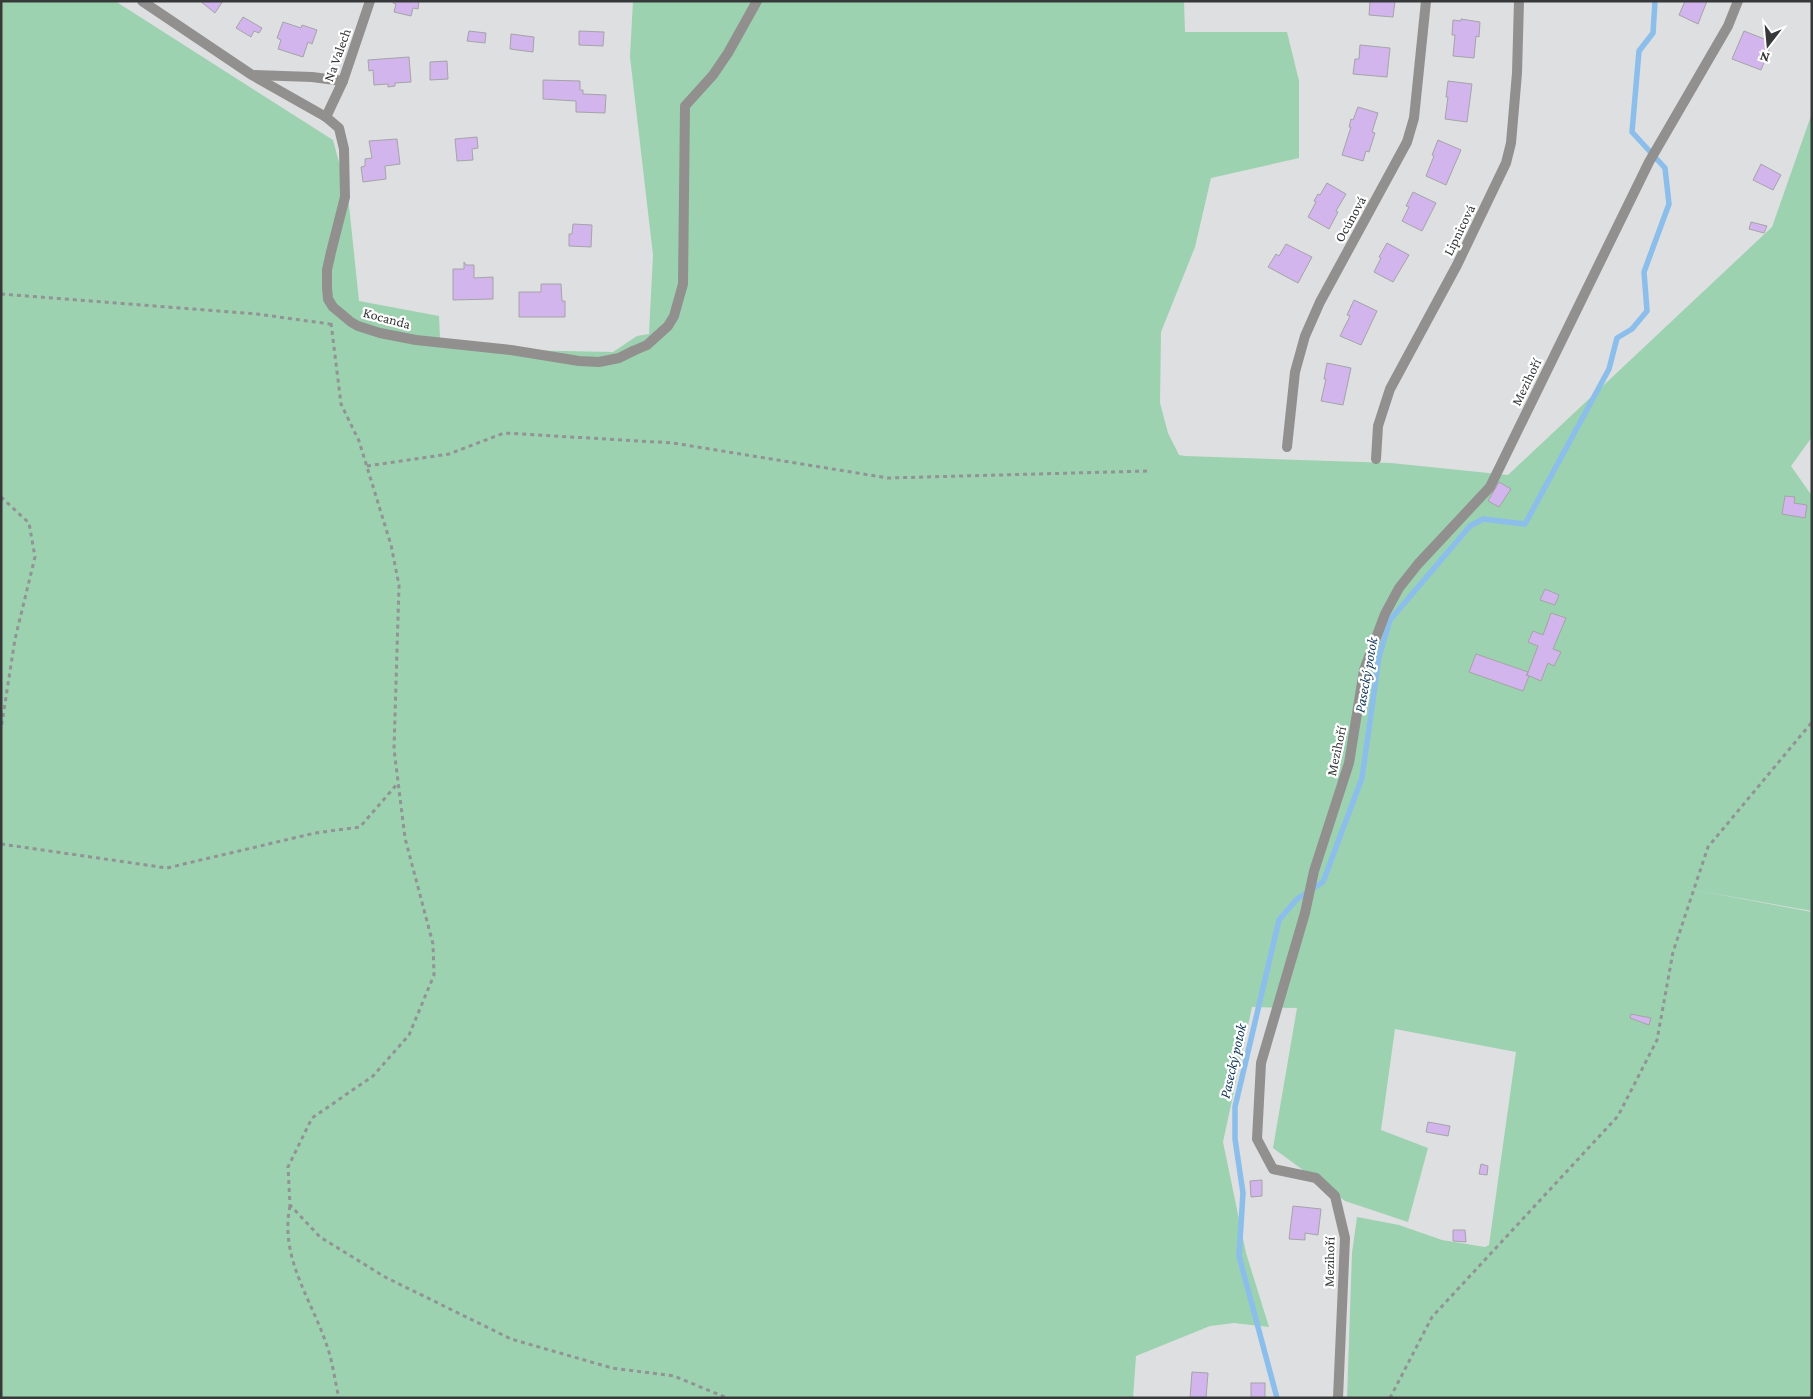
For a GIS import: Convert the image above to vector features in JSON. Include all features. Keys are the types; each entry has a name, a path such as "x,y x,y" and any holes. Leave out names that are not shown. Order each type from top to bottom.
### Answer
{"street":[{"path":"142,1 252,75 326,117 339,128 342,134 346,183 345,197 327,270 328,299 333,307"},
{"name":"Na Valech","path":"326,117 343,81 370,1"},
{"name":"Kocanda","path":"333,307 358,326 380,333 416,340 511,350 579,361 599,362 619,358 646,345 668,326 674,316 683,284 685,106 713,75 728,53 757,1"},
{"name":"Ocúnová","path":"1287,447 1295,372 1305,336 1320,302 1398,163 1407,142 1414,118 1426,1"},
{"name":"Lipnicová","path":"1376,458 1378,426 1390,389 1457,265 1506,163 1511,143 1517,73 1519,1"},
{"name":"Mezihoří","path":"1338,1398 1344,1238 1335,1196 1316,1178 1273,1169 1257,1139 1261,1063 1305,913 1314,871 1350,763 1364,670 1385,614 1399,588 1418,564 1490,486 1649,162 1728,26 1738,1"},
{"path":"252,75 312,77 343,81"}],"path":[{"path":"1,294 257,314 330,324"},
{"path":"333,307 330,324 340,404 359,441 391,545 399,585 394,748 405,838 433,944 434,974 409,1035 373,1076 312,1118 288,1167 290,1206 286,1223 294,1269 328,1348 339,1398"},
{"path":"367,466 449,454 504,433 672,443 888,478 1148,471"},
{"path":"1,496 29,522 36,557 15,639 1,729"},
{"path":"1390,1398 1432,1317 1618,1116 1657,1040 1673,952 1708,847 1812,722"},
{"path":"1,844 168,868 315,833 360,827 399,783"},
{"path":"290,1206 320,1237 384,1277 511,1339 612,1368 674,1376 727,1398"}],"green space":[{"path":"1,1 115,1 333,140 348,196 359,301 439,316 440,338 514,350 613,352 637,336 649,334 653,255 630,57 633,1 1184,1 1185,32 1287,32 1299,81 1299,158 1211,178 1195,247 1161,332 1160,403 1168,433 1179,455 1185,456 1391,463 1508,475 1772,227 1812,113 1812,437 1791,466 1812,496 1812,911 1689,889 1812,912 1812,1398 1347,1398 1352,1253 1357,1217 1399,1225 1442,1240 1485,1247 1489,1245 1516,1052 1395,1029 1381,1130 1428,1148 1408,1222 1345,1201 1273,1148 1297,1008 1252,1007 1223,1142 1246,1253 1269,1327 1234,1323 1210,1326 1136,1356 1133,1398 1,1398"}],"building":[{"path":"200,1 223,1 215,13"},
{"path":"394,1 419,1 418,9 413,8 411,16 394,12 396,4 393,3"},
{"path":"1370,1 1395,1 1393,17 1369,15"},
{"path":"1685,1 1707,1 1698,24 1679,15"},
{"path":"243,17 262,28 259,33 254,31 251,37 236,28"},
{"path":"1461,19 1480,22 1479,37 1476,36 1474,58 1453,56 1455,35 1452,35 1453,20 1461,21"},
{"path":"283,22 301,28 302,25 317,30 312,44 308,42 303,57 278,49 281,40 277,38"},
{"path":"469,31 486,33 485,43 467,41"},
{"path":"579,31 604,32 603,46 579,45"},
{"path":"1744,31 1772,42 1761,70 1732,59"},
{"path":"511,34 534,37 533,52 510,49"},
{"path":"1360,45 1390,48 1387,77 1353,74 1355,59 1359,59"},
{"path":"409,57 411,82 395,83 395,86 388,87 388,84 374,85 373,70 369,71 368,60"},
{"path":"447,61 448,79 430,80 430,62"},
{"path":"543,80 580,81 580,90 583,90 583,94 606,95 605,113 576,112 576,101 543,99"},
{"path":"1448,81 1472,84 1467,122 1445,119"},
{"path":"1358,107 1378,113 1372,132 1375,133 1369,152 1366,151 1363,161 1342,155 1351,127 1349,127 1351,119 1353,120"},
{"path":"477,137 478,148 472,149 473,160 457,161 455,139"},
{"path":"397,139 400,164 385,166 386,179 363,182 361,167 365,166 365,159 372,158 369,141"},
{"path":"1438,140 1461,150 1446,185 1426,176"},
{"path":"1761,164 1781,175 1773,190 1753,180"},
{"path":"1327,183 1346,194 1336,211 1338,212 1329,229 1308,217 1316,202 1314,201"},
{"path":"1413,192 1436,203 1422,231 1402,221 1409,207 1406,206"},
{"path":"1751,222 1767,226 1764,233 1749,229"},
{"path":"573,224 592,225 591,247 569,246 569,234 572,234"},
{"path":"1387,243 1409,255 1393,282 1374,272 1381,258 1379,257"},
{"path":"1286,244 1312,257 1298,283 1268,267 1276,254 1279,256"},
{"path":"464,262 466,265 474,265 474,278 493,277 493,299 453,300 453,269 464,269"},
{"path":"541,284 561,284 562,301 565,301 565,317 519,317 519,292 541,292"},
{"path":"1354,300 1377,311 1361,345 1340,336 1350,316 1347,315"},
{"path":"1327,363 1351,368 1343,405 1321,401 1326,379 1324,379"},
{"path":"1499,482 1511,489 1499,507 1488,501"},
{"path":"1785,496 1795,497 1794,503 1807,505 1805,518 1782,514"},
{"path":"1545,589 1559,595 1555,605 1540,600"},
{"path":"1551,613 1566,618 1553,649 1561,652 1554,666 1548,663 1541,681 1527,675 1538,646 1528,642 1533,631 1543,635"},
{"path":"1476,654 1528,672 1526,675 1529,676 1523,691 1469,672"},
{"path":"1631,1014 1651,1018 1649,1025 1630,1018"},
{"path":"1428,1122 1450,1126 1448,1136 1426,1132"},
{"path":"1481,1164 1488,1166 1487,1175 1479,1174"},
{"path":"1262,1180 1262,1196 1251,1197 1250,1181"},
{"path":"1293,1206 1321,1209 1318,1235 1305,1233 1305,1240 1289,1239"},
{"path":"1453,1230 1465,1230 1466,1242 1453,1241"},
{"path":"1192,1372 1208,1373 1206,1398 1190,1398"},
{"path":"1251,1383 1265,1383 1265,1398 1251,1398"}],"waterway":[{"name":"Pasecký potok","path":"1277,1398 1239,1256 1243,1193 1235,1139 1235,1107 1279,920 1297,899 1323,882 1362,778 1379,657 1390,620 1470,526 1483,519 1525,524 1609,369 1617,338 1632,329 1647,311 1644,272 1669,204 1665,168 1632,132 1639,51 1653,33 1655,1"}]}
